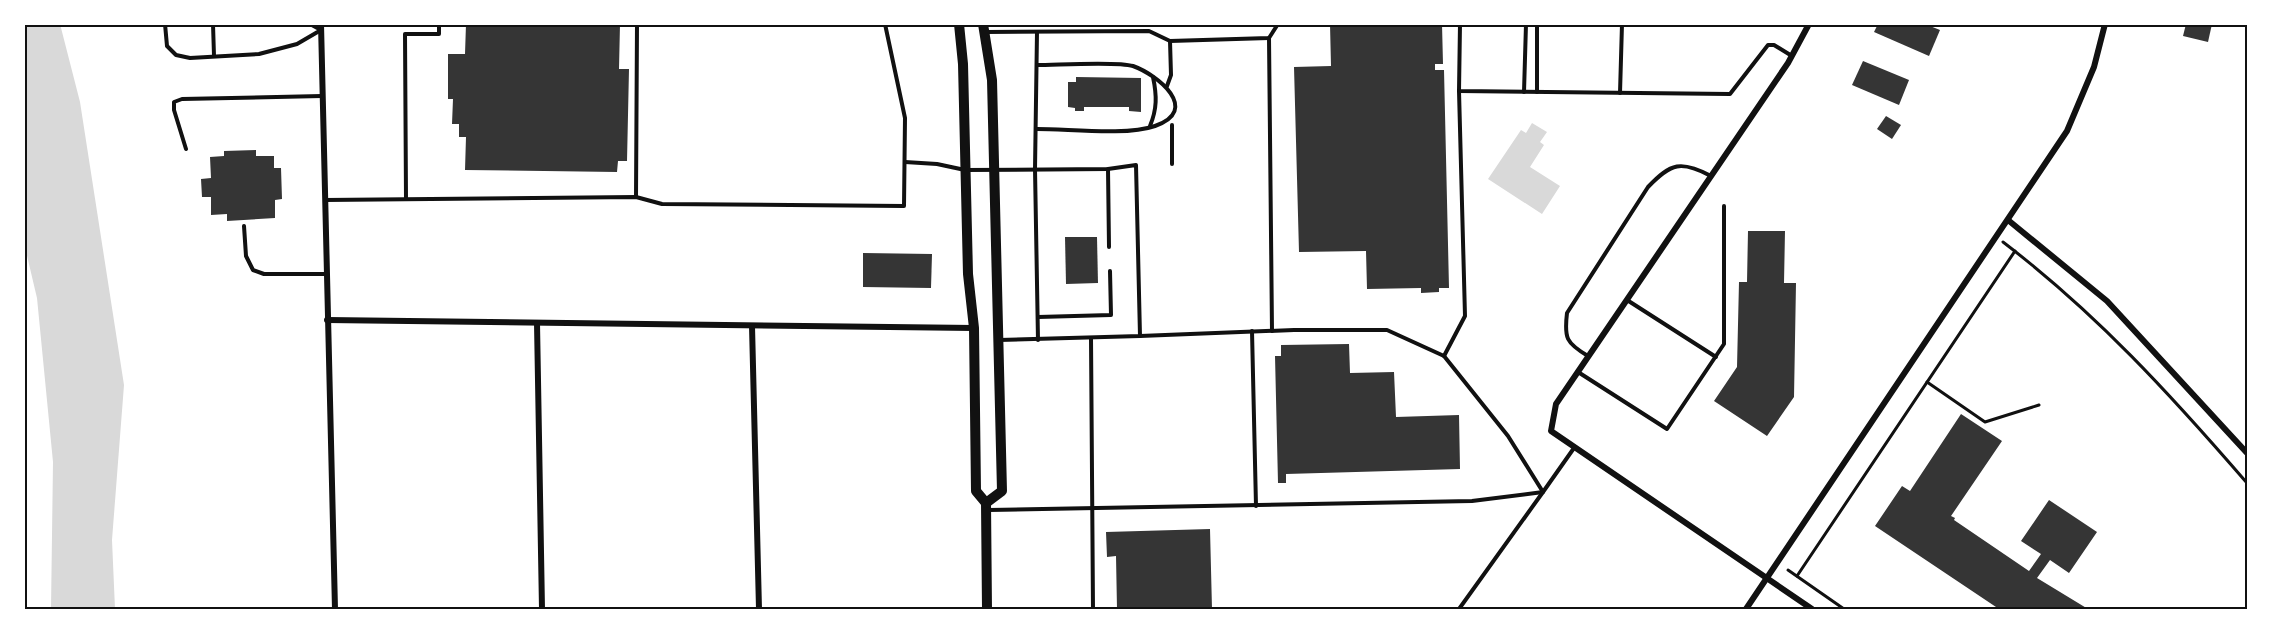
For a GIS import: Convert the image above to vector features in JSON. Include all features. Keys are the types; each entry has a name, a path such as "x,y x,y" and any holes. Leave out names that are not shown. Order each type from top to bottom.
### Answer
{"main road":[{"path":"959,24 963,64 968,274 974,328 976,491 986,507 987,609"},
{"path":"984,28 992,80 1002,491 986,507"}],"street":[{"path":"1809,24 1792,56 1556,404 1551,431 1812,609"},
{"path":"1746,609 2008,220 2075,116 2094,67 2105,24"},
{"path":"321,27 334,609"},
{"path":"2008,220 2107,301 2247,453"},
{"path":"327,320 974,328"},
{"path":"537,323 542,609"},
{"path":"752,326 759,609"}],"lane":[{"path":"165,24 167,46 176,55 190,58 259,54 297,44 321,27"},
{"path":"213,24 214,56"},
{"path":"310,24 321,27"},
{"path":"406,199 405,34 439,34 439,24"},
{"path":"636,24 636,197"},
{"path":"324,200 636,197 662,204 904,206 905,118 885,24"},
{"path":"1021,24 1021,32"},
{"path":"1124,24 1124,32"},
{"path":"1272,24 1272,33"},
{"path":"1272,331 1269,38 1278,24"},
{"path":"1444,356 1465,316 1459,91 1460,24"},
{"path":"1524,92 1526,24"},
{"path":"1537,24 1537,92"},
{"path":"1620,93 1622,24"},
{"path":"984,28 1021,32 1149,31 1170,41 1269,38"},
{"path":"1037,32 1035,170 1038,340"},
{"path":"1167,86 1171,75 1170,41"},
{"path":"1459,91 1730,94 1768,45 1774,45 1792,56"},
{"path":"1037,66 1131,65 1167,86 1175,98 1175,109 1170,118 1136,130 1037,129"},
{"path":"1149,127 1156,112 1157,96 1153,77"},
{"path":"186,149 174,110 174,102 182,99 322,96"},
{"path":"1172,125 1172,164"},
{"path":"905,162 937,164 964,170 1108,169 1136,165 1140,336"},
{"path":"1588,356 1573,347 1564,333 1567,313 1648,187 1662,172 1676,165 1693,167 1711,176"},
{"path":"1108,169 1109,247"},
{"path":"1578,372 1667,429 1724,344 1725,206"},
{"path":"244,226 246,256 253,270 264,274 326,274"},
{"path":"1038,317 1112,315 1110,272"},
{"path":"1627,300 1716,357"},
{"path":"998,340 1252,331 1387,330 1444,356 1508,436 1544,492"},
{"path":"1252,331 1256,506"},
{"path":"1091,338 1093,609"},
{"path":"1459,609 1574,448"},
{"path":"986,507 1094,509 1472,501 1544,492"}],"path":[{"path":"1996,237 2058,284 2122,344 2247,483"},
{"path":"1797,576 2015,251"},
{"path":"1927,382 1985,422 2039,405"},
{"path":"1788,570 1844,609"}],"shaded area":[{"path":"24,24 60,24 80,102 124,385 112,540 115,609 51,609 53,462 37,298 24,243"},
{"path":"1532,123 1547,132 1540,142 1544,145 1530,167 1560,186 1542,214 1488,179 1521,130 1526,133"}],"building":[{"path":"466,24 620,24 619,69 629,69 627,161 618,161 617,172 465,170 466,137 459,137 459,124 452,124 453,99 448,99 448,54 465,54"},
{"path":"1330,24 1442,24 1443,64 1435,64 1435,70 1444,70 1449,288 1439,288 1439,292 1421,293 1421,288 1367,289 1366,251 1299,252 1294,67 1331,66"},
{"path":"1878,24 1925,24 1940,30 1929,56 1874,32"},
{"path":"2186,24 2212,24 2208,42 2183,36"},
{"path":"1863,61 1909,80 1899,105 1852,85"},
{"path":"1076,77 1141,78 1141,112 1129,111 1129,107 1084,107 1084,111 1075,111 1075,108 1068,107 1068,82 1076,82"},
{"path":"1886,116 1901,125 1892,139 1877,129"},
{"path":"256,150 256,156 274,156 274,168 281,168 282,199 275,200 275,218 227,221 227,214 211,215 211,197 202,197 201,179 211,178 210,157 224,156 224,151"},
{"path":"1748,231 1785,231 1784,283 1796,283 1794,397 1767,436 1714,401 1737,367 1739,282 1747,282"},
{"path":"1065,237 1097,237 1098,283 1066,284"},
{"path":"863,253 932,254 931,288 863,287"},
{"path":"1349,344 1350,373 1394,372 1396,417 1459,415 1460,469 1286,474 1286,483 1278,483 1275,356 1281,356 1281,345"},
{"path":"1961,414 2002,441 1951,516 2029,571 2041,554 2021,541 2049,500 2097,532 2069,573 2050,560 2037,578 2088,609 1999,609 1875,526 1902,486 1910,491"},
{"path":"1210,529 1212,609 1117,609 1116,556 1107,557 1106,532"}]}
